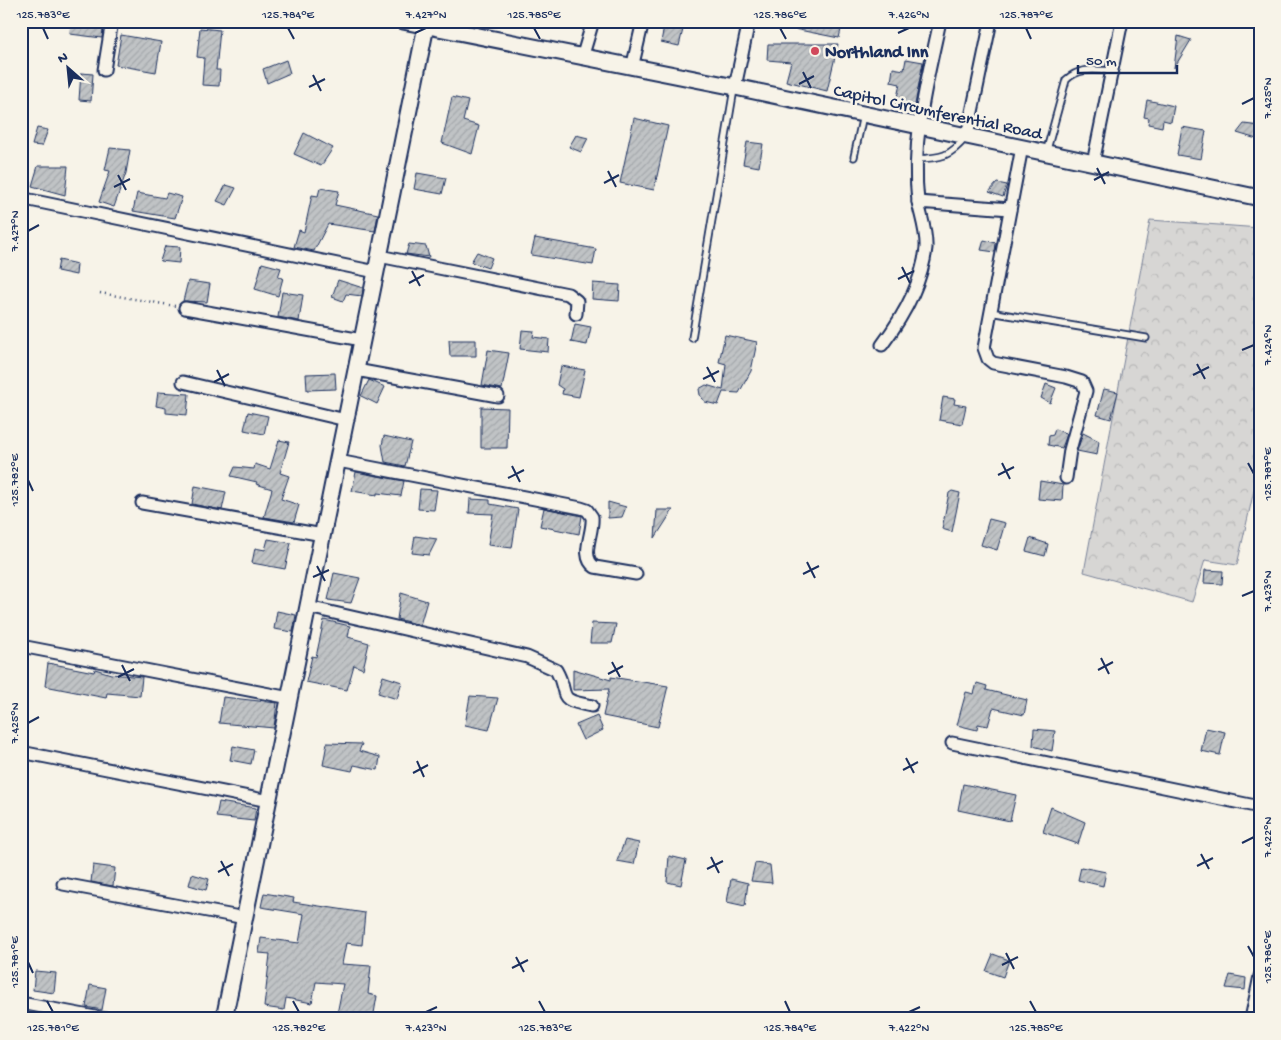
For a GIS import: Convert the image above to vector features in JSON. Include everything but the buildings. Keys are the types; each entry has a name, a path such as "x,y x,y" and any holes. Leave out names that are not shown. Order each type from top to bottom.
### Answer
{"street":[{"path":"104,70 112,21"},
{"name":"Capitol Circumferential Road","path":"403,21 426,24 582,58 735,87 1260,198"},
{"path":"582,58 592,21"},
{"path":"632,68 643,21"},
{"path":"735,87 749,21"},
{"path":"882,345 898,323 911,298 926,247 918,202 916,159 918,125 940,21"},
{"path":"967,136 991,21"},
{"path":"1093,163 1122,21"},
{"path":"224,1019 426,24"},
{"path":"1022,147 984,348 988,359 993,363 1066,377 1082,382 1084,397 1070,450 1066,478"},
{"path":"30,200 376,272"},
{"path":"918,202 1010,209"},
{"path":"379,256 568,294 577,301 576,314"},
{"path":"186,308 362,340"},
{"path":"356,370 498,396"},
{"path":"183,382 346,420"},
{"path":"338,461 587,510 592,522 587,555 591,564 595,567 636,574"},
{"path":"142,503 323,535"},
{"path":"308,607 527,657 556,670 566,698 571,702 592,706"},
{"path":"21,646 290,698"},
{"path":"952,743 1260,807"},
{"path":"21,752 269,801"},
{"path":"63,884 245,918"},
{"path":"1250,1019 1260,976"},
{"path":"21,1003 106,1019"}],"lane":[{"path":"1046,152 1066,80 1073,73 1083,70 1112,71"},
{"path":"692,338 735,87"},
{"path":"854,157 864,114"},
{"path":"916,159 944,156 956,150 967,136"},
{"path":"990,312 1146,338"}],"path":[{"path":"100,293 186,308"}],"green space":[{"path":"1150,220 1260,228 1260,464 1237,565 1205,560 1192,602 1084,572"}],"place":[{"name":"Northland Inn","path":"815,51"}]}
